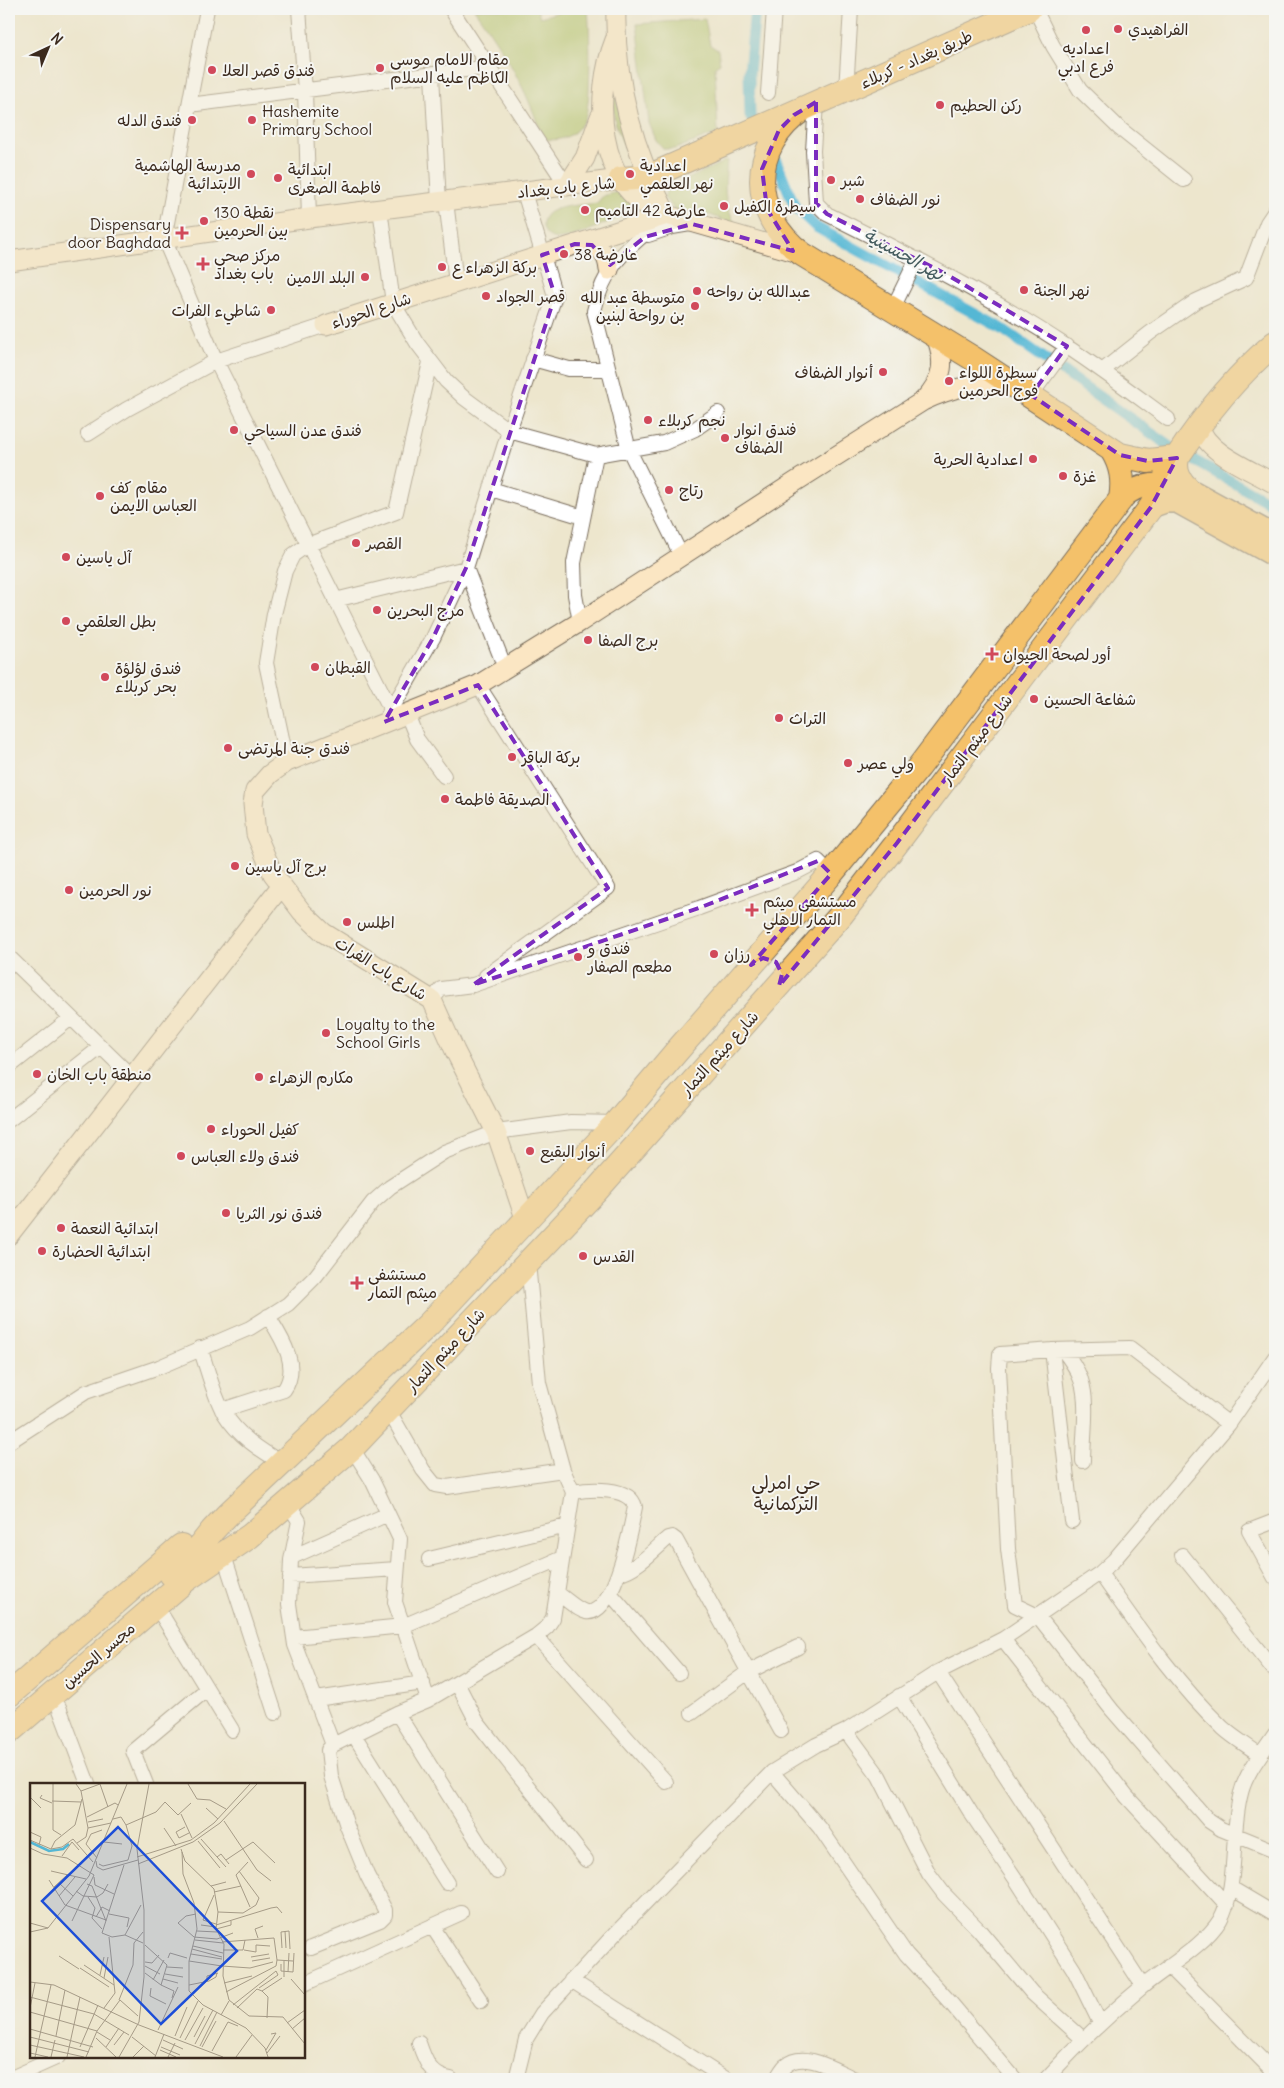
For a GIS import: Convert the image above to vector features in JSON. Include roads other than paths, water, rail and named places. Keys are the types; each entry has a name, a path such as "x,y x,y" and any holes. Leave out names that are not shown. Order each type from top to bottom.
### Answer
{"highway":[{"name":"طريق بغداد - كربلاء","path":"622,180 648,177 1029,9"},
{"path":"799,111 773,139 764,157 762,181 767,209 781,234 802,254"},
{"name":"شارع باب بغداد","path":"802,254 897,300 935,334 1029,388 1120,455 1139,460 1158,461 1177,458"},
{"path":"1177,458 1199,425 1231,386 1275,343"},
{"path":"1112,450 1121,470 1122,488 1120,500"},
{"name":"شارع ميثم التمار","path":"182,1574 250,1536 352,1448 595,1192 814,947 897,843 1150,507 1177,491 1177,458"},
{"name":"شارع ميثم التمار","path":"182,1574 193,1555 212,1530 437,1316 616,1123 831,874 924,761 1120,500"},
{"path":"787,924 787,935 793,944 803,949 814,947"},
{"path":"752,965 763,958 776,962 782,974 779,986"},
{"path":"467,1284 468,1298 479,1306 486,1307"},
{"path":"437,1316 445,1313 453,1315 459,1320 462,1328 460,1336"},
{"path":"9,1695 182,1545 228,1514"},
{"path":"9,1750 164,1617 202,1587 250,1536"},
{"name":"مجسر الحسين","path":"9,1718 182,1574"},
{"name":"مجسر الحسين","path":"9,1732 182,1574"}],"main road":[{"path":"1120,500 1135,490 1177,491 1275,536"},
{"path":"1177,491 1275,556"}],"street":[{"path":"207,9 164,239 216,360 307,545 394,715 417,739 444,776"},
{"path":"299,9 305,91 309,218"},
{"path":"451,9 567,186 585,158 602,111 606,68 615,40"},
{"path":"616,9 615,40 624,103 632,134 648,177 667,215 629,248 609,270 599,290 594,311 607,369 629,450 681,555"},
{"path":"768,93 774,9"},
{"path":"846,90 851,9"},
{"path":"1035,9 1080,90 1119,128 1184,180"},
{"path":"189,106 489,68"},
{"path":"432,75 442,202 456,283"},
{"path":"602,111 608,146 622,180"},
{"path":"799,111 813,151 816,203 827,214 914,266 946,274 1063,352 1102,371 1168,419"},
{"name":"شارع باب بغداد","path":"9,260 309,218 622,180 640,202 653,210 802,254"},
{"path":"394,715 434,638 466,568 554,296 524,192"},
{"path":"380,210 393,303 430,362 446,381 463,397 509,432 596,455 664,443 694,429 718,414"},
{"path":"1102,371 1150,333 1196,301 1246,278 1267,223 1275,211"},
{"name":"شارع الحوراء","path":"88,434 127,409 216,360 667,215"},
{"path":"629,248 645,237 663,229 682,225 701,225"},
{"path":"575,244 592,245 599,248 608,262 609,270"},
{"path":"897,300 914,266"},
{"path":"923,401 933,390 941,370 940,348 935,334"},
{"path":"430,362 396,512 307,545 293,555 285,571 274,614 266,663 287,762 394,715 478,685 580,622 681,555 923,401 945,391 968,385 991,383 1029,388 1063,352"},
{"path":"533,359 570,369 607,369"},
{"path":"1199,425 1204,439 1214,449 1270,481"},
{"path":"580,622 575,595 574,563 596,455"},
{"path":"491,490 583,517"},
{"path":"335,600 466,568"},
{"path":"466,568 505,668"},
{"path":"474,986 608,888 478,685"},
{"name":"شارع باب الفرات","path":"287,762 270,774 256,791 253,815 256,834 273,874 302,912 324,933 432,1000 496,1132 526,1222"},
{"path":"432,1000 441,989 474,986 699,908 796,872 818,861 831,874"},
{"path":"9,1235 281,886"},
{"path":"9,957 133,1078"},
{"path":"9,1066 71,1018"},
{"path":"9,1120 101,1047"},
{"path":"9,1442 86,1392 159,1367 250,1328 288,1304 314,1278 373,1202 390,1187 444,1152 496,1132 571,1122 616,1123"},
{"path":"311,1948 372,1924 385,1916 386,1910 367,1875 347,1826 327,1758 328,1750 333,1745 428,1700 457,1683 536,1636 547,1627 553,1618 573,1492 563,1470 539,1383 528,1262"},
{"path":"222,1410 284,1390 289,1384 290,1363 287,1350 268,1316"},
{"path":"200,1348 222,1410 240,1434 261,1451 282,1463"},
{"path":"1229,1424 1130,1348 1000,1354 999,1368 1008,1549 1015,1605 1038,1616 1112,1710 1209,1821 1234,1835 1275,1851"},
{"path":"1058,1350 1076,1366 1082,1381 1085,1396 1083,1461"},
{"path":"1058,1350 1072,1522"},
{"path":"516,2079 526,2040 542,2013 571,1980 772,1772 846,1731 938,1672 1003,1639 1100,1573 1114,1560 1229,1424 1275,1357"},
{"path":"389,1411 423,1470 435,1485 447,1487 563,1470"},
{"path":"352,1448 372,1480 400,1539 395,1602 428,1700"},
{"path":"557,1593 586,1612 599,1607 610,1593 619,1573 635,1507 634,1501 628,1496 613,1491 588,1489 573,1492"},
{"path":"288,1503 299,1521 292,1557 289,1604 295,1646 333,1745"},
{"path":"292,1557 388,1514"},
{"path":"1275,1521 1249,1531 1275,1578"},
{"path":"429,1559 567,1526"},
{"path":"619,1573 632,1568 668,1538 672,1537 676,1540 781,1732"},
{"path":"1182,1554 1275,1671"},
{"path":"294,1637 403,1626 562,1558"},
{"path":"226,1562 275,1713"},
{"path":"290,1576 398,1569"},
{"path":"1100,1573 1152,1647 1192,1696 1225,1729 1260,1755"},
{"path":"610,1593 679,1673"},
{"path":"164,1617 232,1730"},
{"path":"536,1636 666,1782"},
{"path":"1003,1639 1127,1797 1227,1905"},
{"path":"692,1713 748,1672 798,1647"},
{"path":"938,1672 1142,1986"},
{"path":"316,1699 423,1683"},
{"path":"457,1683 477,1722 586,1860"},
{"path":"146,1783 133,1751 207,1688"},
{"path":"899,1696 971,1813 1074,1970 1100,2023"},
{"path":"59,1707 88,1783"},
{"path":"398,1713 497,1872"},
{"path":"846,1731 879,1776 929,1874 944,1894 979,1930 1032,1993 1083,2039"},
{"path":"1046,2079 1100,2023 1142,1986 1205,1938 1219,1922 1227,1905 1231,1888 1234,1835 1241,1792 1260,1755 1275,1734"},
{"path":"354,1735 448,1883"},
{"path":"772,1772 820,1828 906,1954 950,2001 1016,2079"},
{"path":"1231,1888 1275,1914"},
{"path":"305,1984 461,1913"},
{"path":"432,1926 481,2001"},
{"path":"1169,1966 1275,2073"},
{"path":"571,1980 726,2079"},
{"path":"419,2043 424,2060 435,2073 443,2078 451,2079"},
{"path":"9,2079 56,2058"},
{"path":"776,2079 785,2066 798,2059 811,2061 854,2079"}],"waterway":[{"name":"نهر الحسينية","path":"755,9 749,73 750,116 759,131"},
{"name":"نهر الحسينية","path":"769,149 777,163 795,207 816,227 1001,328 1171,447"},
{"name":"نهر الحسينية","path":"1190,458 1275,506"}],"place":[{"name":"الفراهيدي","path":"1118,29"},
{"name":"اعداديه فرع ادبي","path":"1086,30"},
{"name":"مقام الامام موسى الكاظم عليه السلام","path":"380,68"},
{"name":"فندق قصر العلا","path":"212,70"},
{"name":"ركن الحطيم","path":"940,105"},
{"name":"فندق الدله","path":"192,120"},
{"name":"Hashemite Primary School","path":"252,120"},
{"name":"مدرسة الهاشمية الابتدائية","path":"251,174"},
{"name":"اعدادية نهر العلقمي","path":"630,174"},
{"name":"ابتدائية فاطمة الصغرى","path":"278,178"},
{"name":"شبر","path":"831,180"},
{"name":"نور الضفاف","path":"860,199"},
{"name":"سيطرة الكفيل","path":"724,206"},
{"name":"عارضة 42 التاميم","path":"585,210"},
{"name":"نقطة 130 بين الحرمين","path":"204,221"},
{"name":"Dispensary door Baghdad","path":"182,233"},
{"name":"عارضة 38","path":"564,254"},
{"name":"مركز صحي باب بغداد","path":"203,264"},
{"name":"بركة الزهراء ع","path":"442,267"},
{"name":"البلد الامين","path":"365,277"},
{"name":"نهر الجنة","path":"1024,290"},
{"name":"عبدالله بن رواحه","path":"697,291"},
{"name":"قصر الجواد","path":"486,296"},
{"name":"متوسطة عبد الله بن رواحة لبنين","path":"695,306"},
{"name":"شاطيء الفرات","path":"271,310"},
{"name":"أنوار الضفاف","path":"883,372"},
{"name":"سيطرة اللواء فوج الحرمين","path":"949,381"},
{"name":"نجم كربلاء","path":"648,420"},
{"name":"فندق عدن السياحي","path":"234,430"},
{"name":"فندق انوار الضفاف","path":"725,438"},
{"name":"اعدادية الحرية","path":"1033,459"},
{"name":"غزة","path":"1063,476"},
{"name":"رتاج","path":"669,490"},
{"name":"مقام كف العباس الايمن","path":"100,496"},
{"name":"القصر","path":"356,543"},
{"name":"آل ياسين","path":"66,557"},
{"name":"مرج البحرين","path":"377,610"},
{"name":"بطل العلقمي","path":"66,621"},
{"name":"برج الصفا","path":"588,640"},
{"name":"أور لصحة الحيوان","path":"992,654"},
{"name":"القبطان","path":"315,667"},
{"name":"فندق لؤلؤة بحر كربلاء","path":"105,677"},
{"name":"شفاعة الحسين","path":"1034,699"},
{"name":"التراث","path":"779,718"},
{"name":"فندق جنة المرتضى","path":"228,748"},
{"name":"بركة الباقر","path":"512,757"},
{"name":"ولي عصر","path":"848,763"},
{"name":"الصديقة فاطمة","path":"445,799"},
{"name":"برج آل ياسين","path":"235,866"},
{"name":"نور الحرمين","path":"69,890"},
{"name":"مستشفى ميثم التمار الاهلي","path":"752,910"},
{"name":"اطلس","path":"347,922"},
{"name":"رزان","path":"714,954"},
{"name":"فندق و مطعم الصفار","path":"578,957"},
{"name":"Loyalty to the School Girls","path":"326,1033"},
{"name":"منطقة باب الخان","path":"37,1074"},
{"name":"مكارم الزهراء","path":"259,1077"},
{"name":"كفيل الحوراء","path":"211,1129"},
{"name":"أنوار البقيع","path":"530,1151"},
{"name":"فندق ولاء العباس","path":"181,1156"},
{"name":"فندق نور الثريا","path":"226,1213"},
{"name":"ابتدائية النعمة","path":"61,1228"},
{"name":"ابتدائية الحضارة","path":"42,1251"},
{"name":"القدس","path":"583,1256"},
{"name":"مستشفى ميثم التمار","path":"357,1283"}],"district":[{"name":"حي امرلي التركمانية","path":"786,1492"}]}
